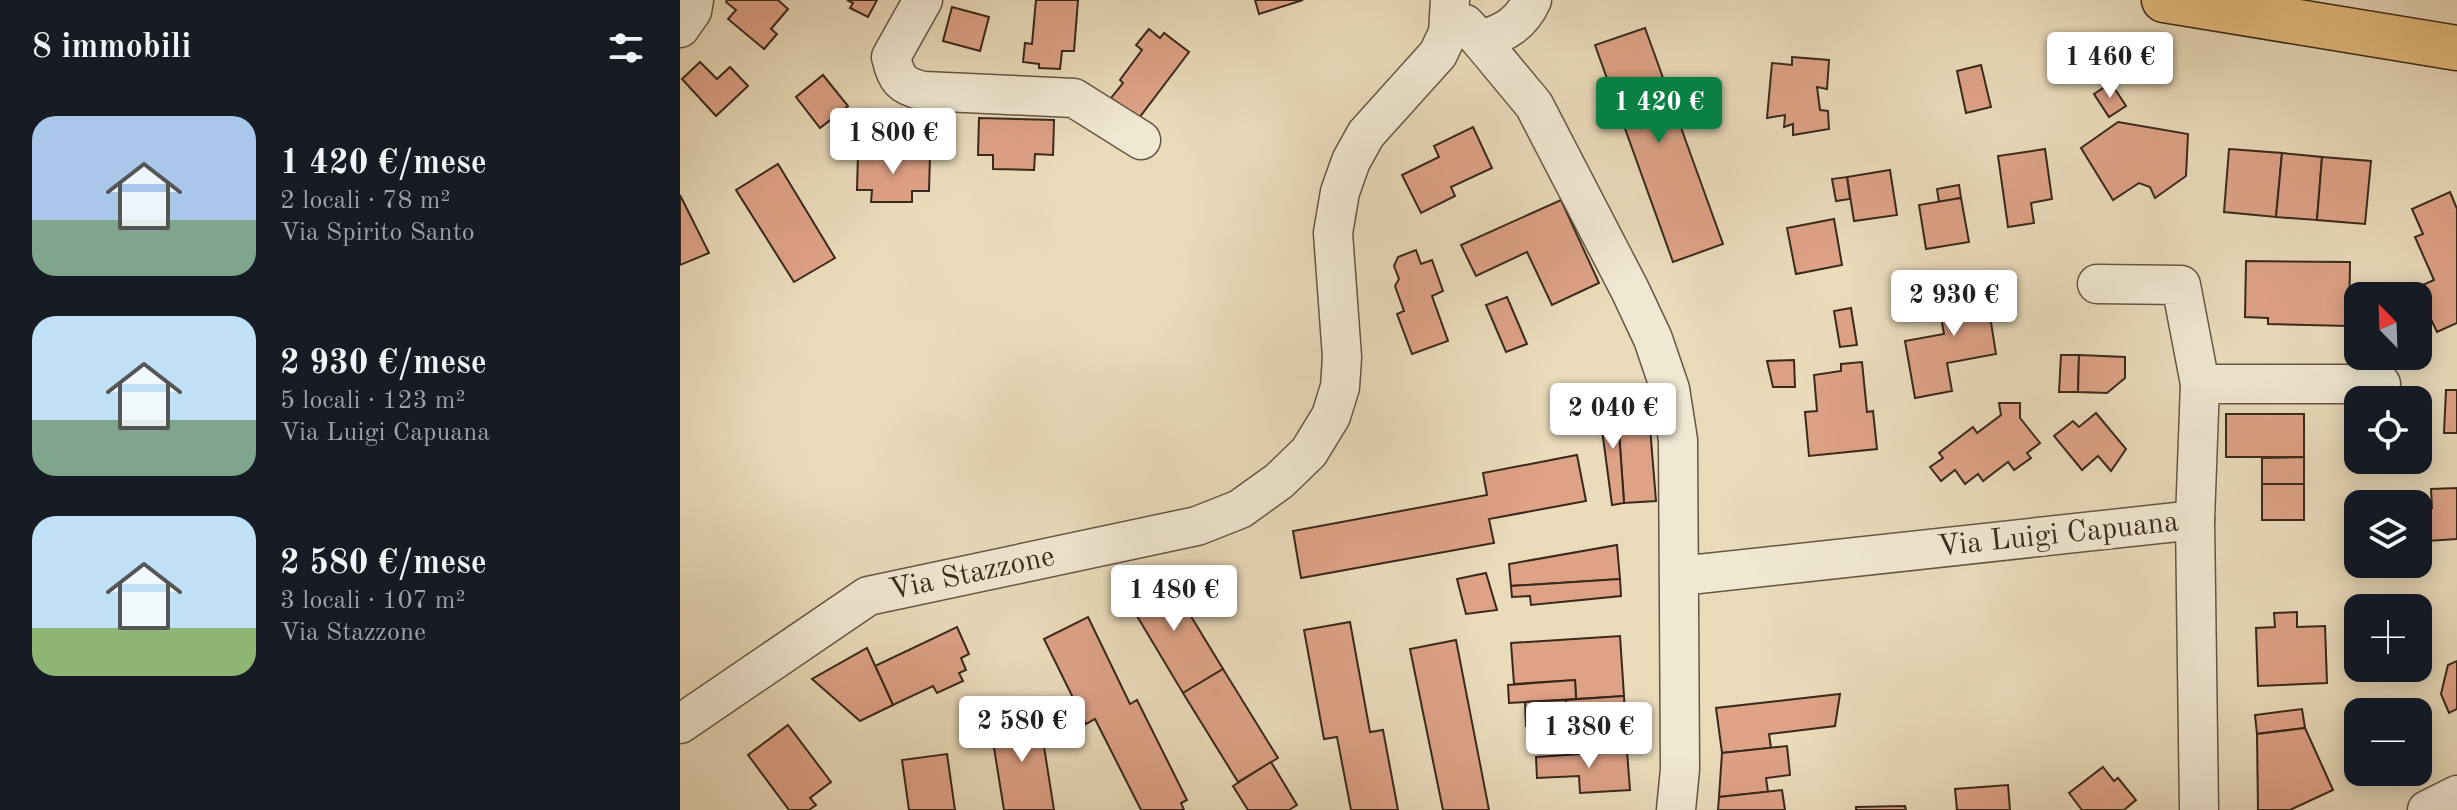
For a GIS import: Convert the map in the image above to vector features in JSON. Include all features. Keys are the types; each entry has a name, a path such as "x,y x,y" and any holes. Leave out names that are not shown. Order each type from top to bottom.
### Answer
{"main road":[{"path":"2164,0 2457,48"}],"street":[{"path":"680,28 692,11 694,0"},
{"path":"923,0 891,57 895,73 908,87 924,91 1074,98 1141,140"},
{"path":"1451,0 1466,26 1534,105"},
{"name":"Via Stazzone","path":"680,724 868,596 1197,526 1240,509 1279,481 1309,452 1331,416 1340,387 1342,357 1333,233 1340,192 1351,161 1366,134 1438,54 1448,33 1451,0"},
{"path":"1480,40 1503,34 1525,11"},
{"path":"1525,11 1518,50 1534,105 1630,290 1653,339 1670,389 1678,440 1680,576 1680,769 1676,810"},
{"path":"2097,284 2181,285 2200,384 2195,520"},
{"path":"2200,384 2381,384"},
{"name":"Via Luigi Capuana","path":"1680,576 2195,520 2199,810"},
{"path":"2427,810 2457,795"}],"building":[{"path":"727,0 778,0 788,9 771,29 777,34 764,49 728,19 736,10"},
{"path":"847,0 877,0 868,17 850,8 853,3"},
{"path":"1036,0 1078,0 1074,51 1062,51 1060,69 1039,68 1039,64 1023,62 1025,43 1032,44"},
{"path":"1255,0 1303,0 1259,14"},
{"path":"952,7 989,17 980,51 943,41"},
{"path":"1645,28 1723,244 1673,262 1595,45"},
{"path":"1149,29 1160,38 1164,33 1189,52 1139,118 1111,98 1142,50 1136,45"},
{"path":"1792,57 1829,60 1827,89 1817,87 1820,110 1828,111 1829,129 1793,135 1793,124 1784,127 1785,115 1767,118 1772,63 1792,65"},
{"path":"700,62 717,79 730,67 748,86 716,116 682,79"},
{"path":"1981,65 1991,107 1966,113 1957,71"},
{"path":"823,75 848,106 820,128 796,97"},
{"path":"2111,83 2126,106 2109,117 2094,94"},
{"path":"979,118 1054,120 1053,155 1035,154 1034,170 993,169 993,155 978,155"},
{"path":"2118,122 2188,134 2186,176 2155,198 2150,187 2139,183 2113,200 2081,148"},
{"path":"1473,127 1492,168 1451,187 1455,196 1421,213 1402,175 1439,157 1434,146"},
{"path":"2045,149 2052,199 2031,203 2034,223 2008,227 1998,156"},
{"path":"2229,149 2282,153 2276,217 2224,212"},
{"path":"2282,153 2322,157 2317,220 2276,217"},
{"path":"858,154 930,155 929,191 912,191 912,202 871,202 872,190 857,190"},
{"path":"2322,157 2371,161 2365,224 2317,220"},
{"path":"778,164 835,258 794,282 736,190"},
{"path":"1890,170 1897,215 1854,221 1847,177"},
{"path":"1847,177 1850,199 1836,201 1832,179"},
{"path":"1959,185 1961,198 1939,202 1937,189"},
{"path":"2450,192 2457,209 2457,323 2437,332 2432,322 2432,282 2430,282 2434,280 2415,237 2423,234 2412,209"},
{"path":"680,195 709,253 680,265"},
{"path":"1961,198 1969,242 1926,249 1919,205"},
{"path":"1561,200 1599,283 1552,305 1527,252 1476,276 1461,245"},
{"path":"1834,219 1842,265 1796,274 1787,228"},
{"path":"1416,250 1421,264 1432,260 1443,291 1432,296 1448,341 1412,354 1397,314 1404,311 1395,286 1399,279 1394,266 1398,257"},
{"path":"2246,261 2350,262 2350,282 2344,282 2344,326 2268,324 2268,318 2245,317"},
{"path":"1996,282 2001,313 1990,316 1996,354 1947,363 1952,391 1915,398 1905,341 1944,334 1937,293"},
{"path":"1507,297 1527,344 1506,352 1486,305"},
{"path":"1851,308 1857,345 1840,347 1834,311"},
{"path":"2061,355 2079,355 2078,392 2059,392"},
{"path":"2079,355 2125,357 2125,378 2107,393 2078,392"},
{"path":"1794,360 1795,387 1773,387 1767,361"},
{"path":"1862,362 1867,412 1873,411 1877,449 1809,456 1805,412 1817,411 1814,375 1841,371 1841,364"},
{"path":"2446,390 2457,390 2457,433 2444,433"},
{"path":"1637,396 1644,402 1649,415 1656,501 1624,503 1619,403"},
{"path":"1619,403 1624,503 1612,505 1599,407"},
{"path":"1999,403 2020,403 2020,418 2040,443 2027,453 2031,458 2014,470 2008,462 1983,481 1978,474 1965,484 1955,470 1941,481 1930,467 1943,458 1939,453 1973,427 1977,433 2001,415"},
{"path":"2096,413 2126,449 2111,471 2098,456 2082,470 2054,436 2073,421 2079,427"},
{"path":"2226,414 2304,414 2304,457 2226,457"},
{"path":"1577,455 1586,501 1489,519 1494,543 1301,578 1293,531 1487,495 1483,473"},
{"path":"2304,457 2304,484 2262,484 2262,458"},
{"path":"2262,484 2304,484 2304,520 2262,520"},
{"path":"2457,488 2457,539 2432,541 2431,489"},
{"path":"1617,545 1620,579 1511,586 1509,564"},
{"path":"1164,572 1223,669 1183,693 1125,596"},
{"path":"1486,573 1497,610 1466,614 1457,579"},
{"path":"1620,579 1621,596 1531,605 1530,596 1512,597 1511,586"},
{"path":"2297,612 2297,627 2325,626 2327,683 2258,686 2256,628 2275,627 2274,613"},
{"path":"1088,617 1130,704 1137,700 1187,800 1181,803 1184,810 1141,810 1095,719 1086,724 1044,639"},
{"path":"1350,622 1370,732 1383,730 1398,810 1351,810 1337,737 1324,739 1304,630"},
{"path":"957,627 969,654 961,658 966,670 959,673 963,681 937,693 933,686 893,705 875,666"},
{"path":"1620,636 1624,696 1576,699 1575,680 1514,684 1511,643"},
{"path":"1456,640 1489,810 1443,810 1410,649"},
{"path":"867,648 893,705 860,721 812,679"},
{"path":"2457,661 2457,709 2449,713 2441,694 2448,665"},
{"path":"1223,669 1278,758 1238,782 1183,693"},
{"path":"1575,680 1576,699 1509,703 1508,685"},
{"path":"1840,694 1835,726 1769,734 1771,748 1722,753 1716,708"},
{"path":"1624,696 1627,751 1569,755 1566,700"},
{"path":"1566,700 1567,724 1526,726 1525,702"},
{"path":"2302,709 2305,728 2257,734 2255,715"},
{"path":"1039,715 1054,810 1004,810 990,723"},
{"path":"788,725 831,782 810,798 816,805 809,810 789,810 748,755"},
{"path":"2305,728 2333,790 2290,810 2258,810 2257,734"},
{"path":"1787,746 1790,775 1766,778 1768,792 1719,797 1722,753"},
{"path":"1627,751 1630,790 1580,793 1579,776 1537,778 1536,757"},
{"path":"947,754 955,810 909,810 902,760"},
{"path":"1271,762 1297,805 1289,810 1248,810 1233,786"},
{"path":"2103,767 2114,781 2118,778 2136,800 2124,810 2082,810 2069,793"},
{"path":"2008,785 2010,810 1957,810 1955,789"},
{"path":"1782,790 1785,810 1718,810 1719,797"},
{"path":"1905,806 1906,810 1856,810 1856,807"}]}
